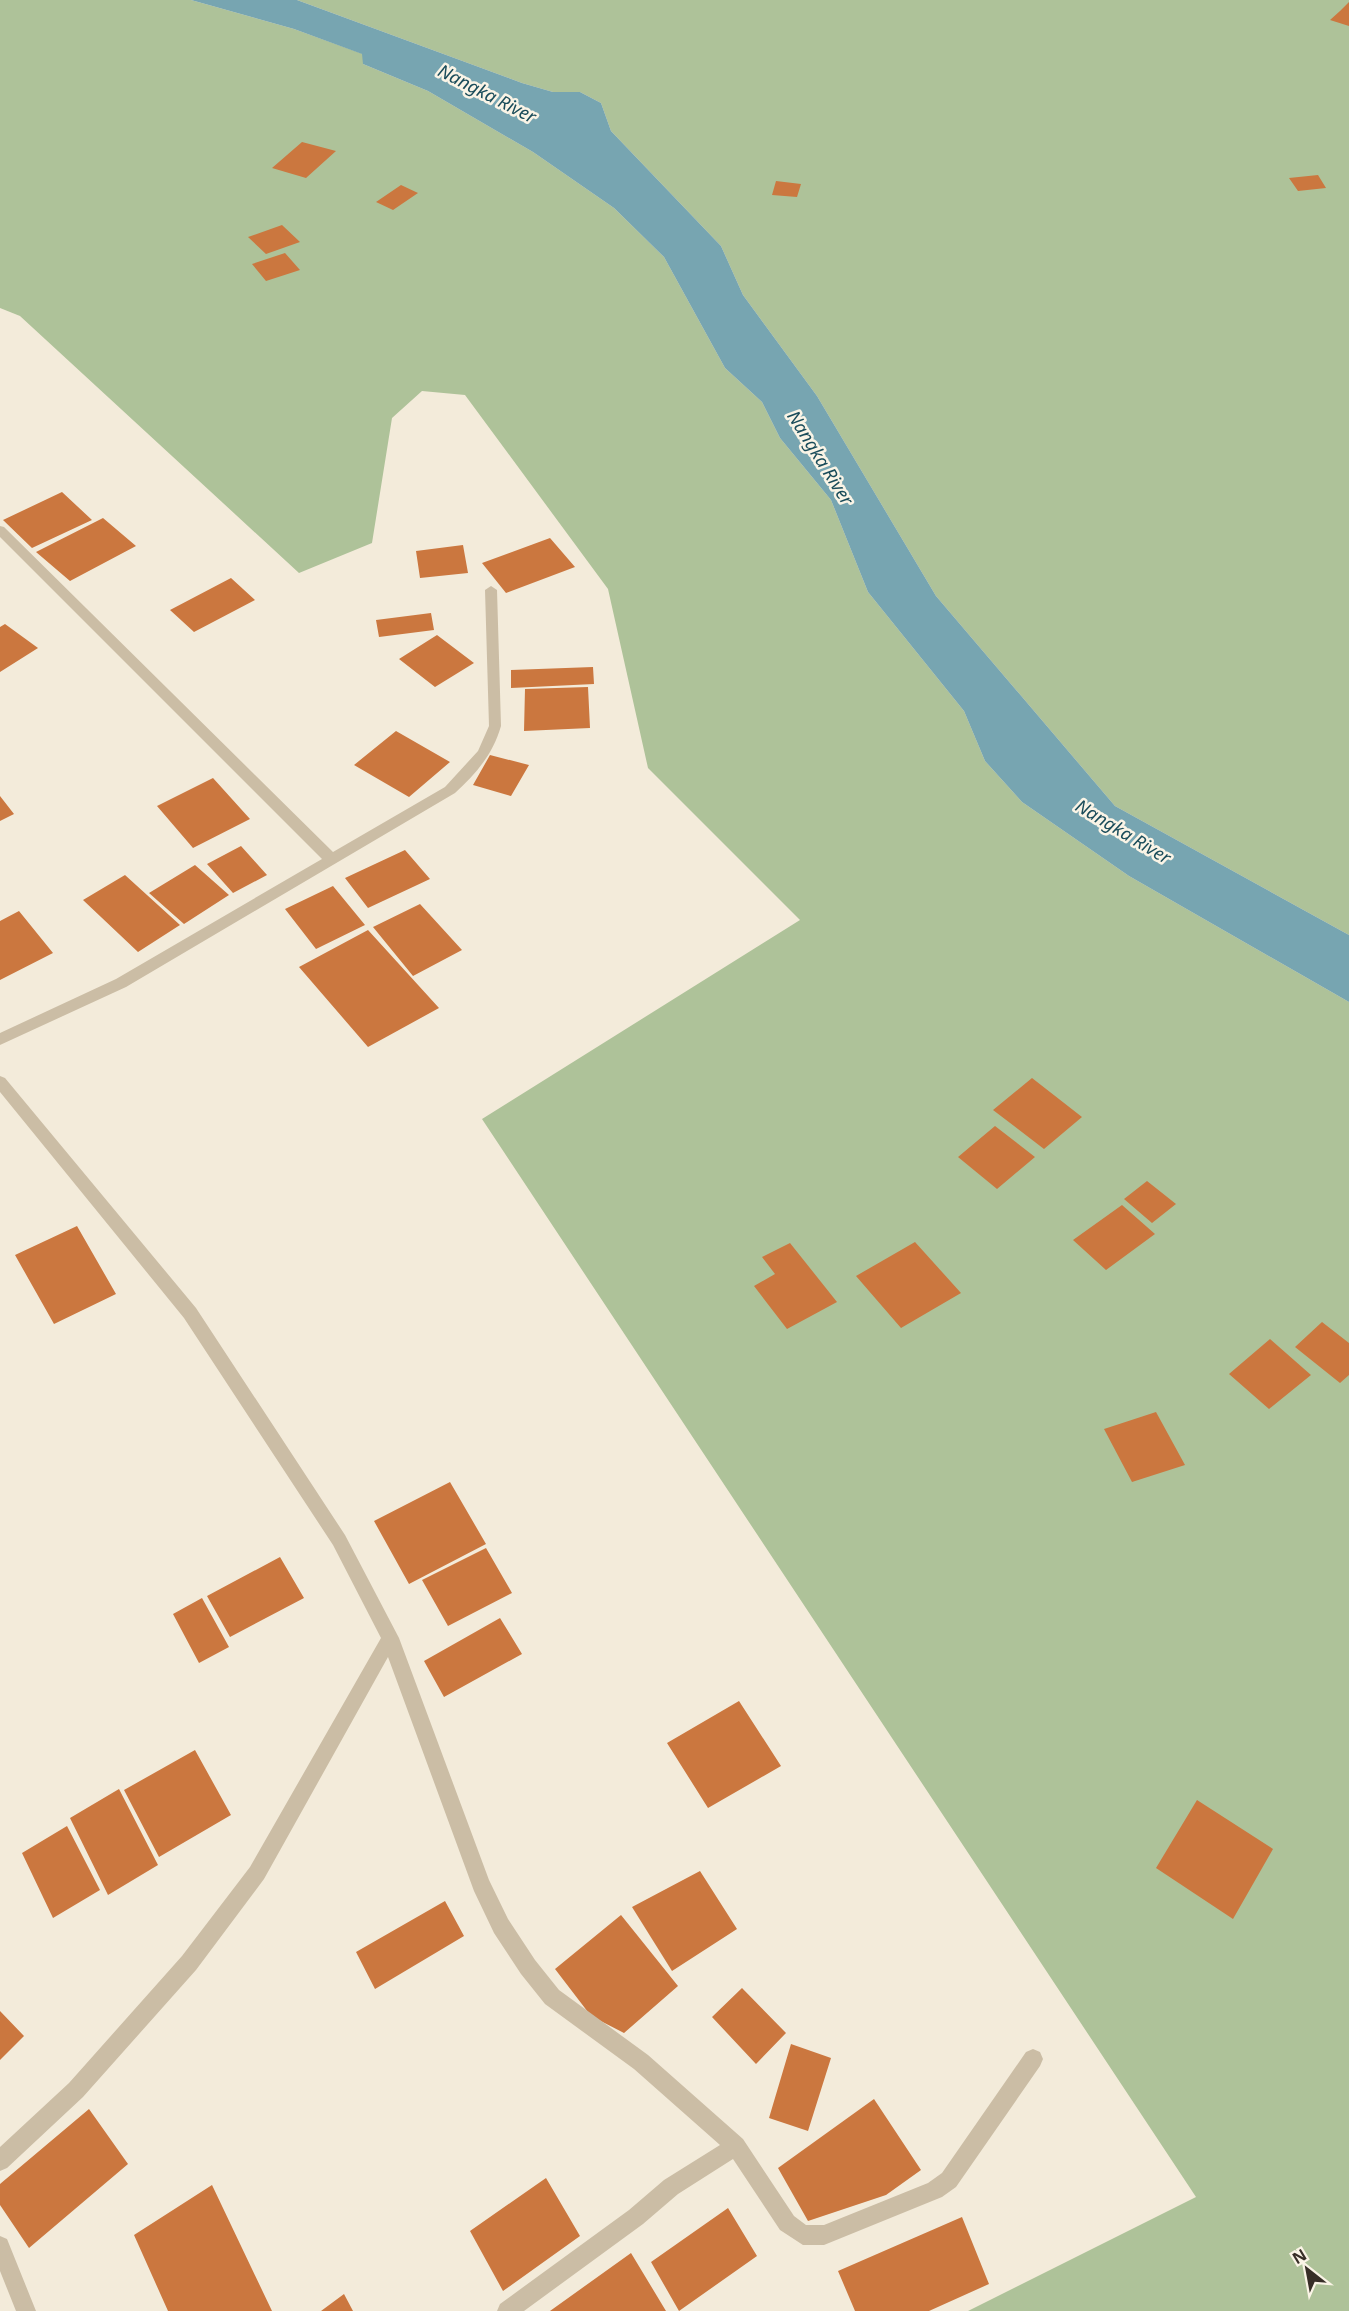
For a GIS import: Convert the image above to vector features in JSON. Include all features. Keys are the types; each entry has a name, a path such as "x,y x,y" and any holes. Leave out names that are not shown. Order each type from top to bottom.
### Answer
{"street":[{"path":"0,530 332,860"},
{"path":"0,1039 120,983 450,790 480,761 491,741 495,726 491,590"},
{"path":"0,1082 190,1312 339,1540 390,1638 481,1884 501,1926 528,1967 552,1997 641,2061 736,2146 787,2223 803,2235 824,2235 935,2190 949,2180 1033,2059"},
{"path":"0,2162 75,2090 189,1963 257,1873 390,1638"},
{"path":"507,2311 636,2217 671,2187 736,2146"},
{"path":"0,2246 26,2311"}],"green space":[{"path":"0,0 191,0 294,29 363,54 363,64 428,91 533,152 614,208 664,257 725,368 762,402 780,438 831,500 868,592 964,711 985,761 1022,802 1129,876 1349,1002 1349,2311 968,2311 1196,2197 482,1119 800,920 648,768 608,589 465,395 422,391 392,418 372,543 299,573 20,316 0,308"},
{"path":"297,0 1349,0 1349,935 1115,806 936,596 817,396 743,295 721,246 611,131 601,103 580,92 553,92 522,83"}],"water":[{"name":"Nangka River","path":"191,0 297,0 522,83 553,92 580,92 601,103 611,131 721,246 743,295 817,396 936,596 1115,806 1349,935 1349,1002 1129,876 1022,802 985,761 964,711 868,592 831,500 780,438 762,402 725,368 664,257 614,208 533,152 428,91 363,64 362,54 294,29"}],"building":[{"path":"1349,2 1349,26 1330,20 1340,11"},
{"path":"302,142 336,151 306,178 272,168"},
{"path":"1318,175 1326,188 1298,191 1289,178"},
{"path":"776,181 801,184 797,197 772,195"},
{"path":"401,185 418,193 393,210 376,202"},
{"path":"282,225 300,242 266,254 248,237"},
{"path":"285,253 300,270 266,281 252,264"},
{"path":"62,492 92,520 32,548 3,520"},
{"path":"103,518 136,546 70,581 36,552"},
{"path":"550,538 575,567 506,593 482,563"},
{"path":"463,545 468,573 420,578 416,551"},
{"path":"231,578 255,600 194,632 170,610"},
{"path":"431,613 434,630 379,637 376,620"},
{"path":"5,624 38,648 0,672 0,627"},
{"path":"437,635 474,663 435,687 399,659"},
{"path":"593,667 594,684 511,688 511,670"},
{"path":"588,687 590,728 524,731 525,689"},
{"path":"396,731 450,762 409,797 354,765"},
{"path":"490,755 529,765 511,796 473,785"},
{"path":"213,778 250,819 193,848 157,806"},
{"path":"0,796 14,814 0,821"},
{"path":"241,846 267,875 233,893 207,864"},
{"path":"405,850 430,879 368,908 345,878"},
{"path":"195,865 229,895 184,924 149,893"},
{"path":"125,875 180,925 138,952 83,900"},
{"path":"333,886 365,925 316,949 285,909"},
{"path":"420,904 462,950 413,976 373,927"},
{"path":"19,911 53,953 0,980 0,921"},
{"path":"368,930 439,1008 368,1047 299,967"},
{"path":"1032,1078 1082,1117 1044,1149 993,1110"},
{"path":"995,1126 1035,1157 997,1189 958,1157"},
{"path":"1147,1181 1176,1204 1152,1223 1124,1199"},
{"path":"1122,1205 1155,1234 1106,1270 1073,1240"},
{"path":"77,1226 116,1294 54,1324 15,1255"},
{"path":"915,1242 961,1293 901,1328 856,1276"},
{"path":"790,1243 837,1302 787,1329 754,1286 775,1274 762,1257"},
{"path":"1322,1322 1349,1343 1349,1375 1340,1383 1295,1347"},
{"path":"1270,1339 1311,1375 1269,1409 1229,1374"},
{"path":"1156,1412 1185,1465 1132,1482 1104,1429"},
{"path":"450,1482 486,1544 409,1584 374,1521"},
{"path":"486,1548 512,1593 448,1626 422,1580"},
{"path":"280,1557 304,1598 230,1637 207,1596"},
{"path":"202,1598 229,1647 199,1663 173,1614"},
{"path":"500,1618 522,1654 444,1697 424,1661"},
{"path":"739,1701 781,1766 708,1808 667,1743"},
{"path":"195,1750 231,1815 159,1857 124,1790"},
{"path":"119,1789 158,1865 108,1895 70,1818"},
{"path":"1197,1800 1273,1849 1233,1919 1156,1868"},
{"path":"67,1826 100,1890 53,1918 22,1853"},
{"path":"700,1871 737,1929 672,1971 632,1907"},
{"path":"445,1901 464,1936 375,1989 356,1952"},
{"path":"621,1915 678,1986 624,2033 591,2016 555,1969"},
{"path":"742,1988 786,2033 756,2064 712,2017"},
{"path":"0,2011 24,2036 0,2060"},
{"path":"791,2044 831,2058 808,2131 769,2118"},
{"path":"874,2099 921,2170 886,2195 808,2221 778,2168"},
{"path":"89,2109 128,2164 29,2248 0,2205 0,2184"},
{"path":"546,2178 580,2236 503,2291 470,2231"},
{"path":"212,2185 272,2311 168,2311 134,2235"},
{"path":"728,2208 757,2256 679,2311 651,2262"},
{"path":"962,2217 989,2284 929,2311 855,2311 838,2271"},
{"path":"631,2253 666,2311 550,2311"},
{"path":"344,2294 353,2311 321,2311"}]}
